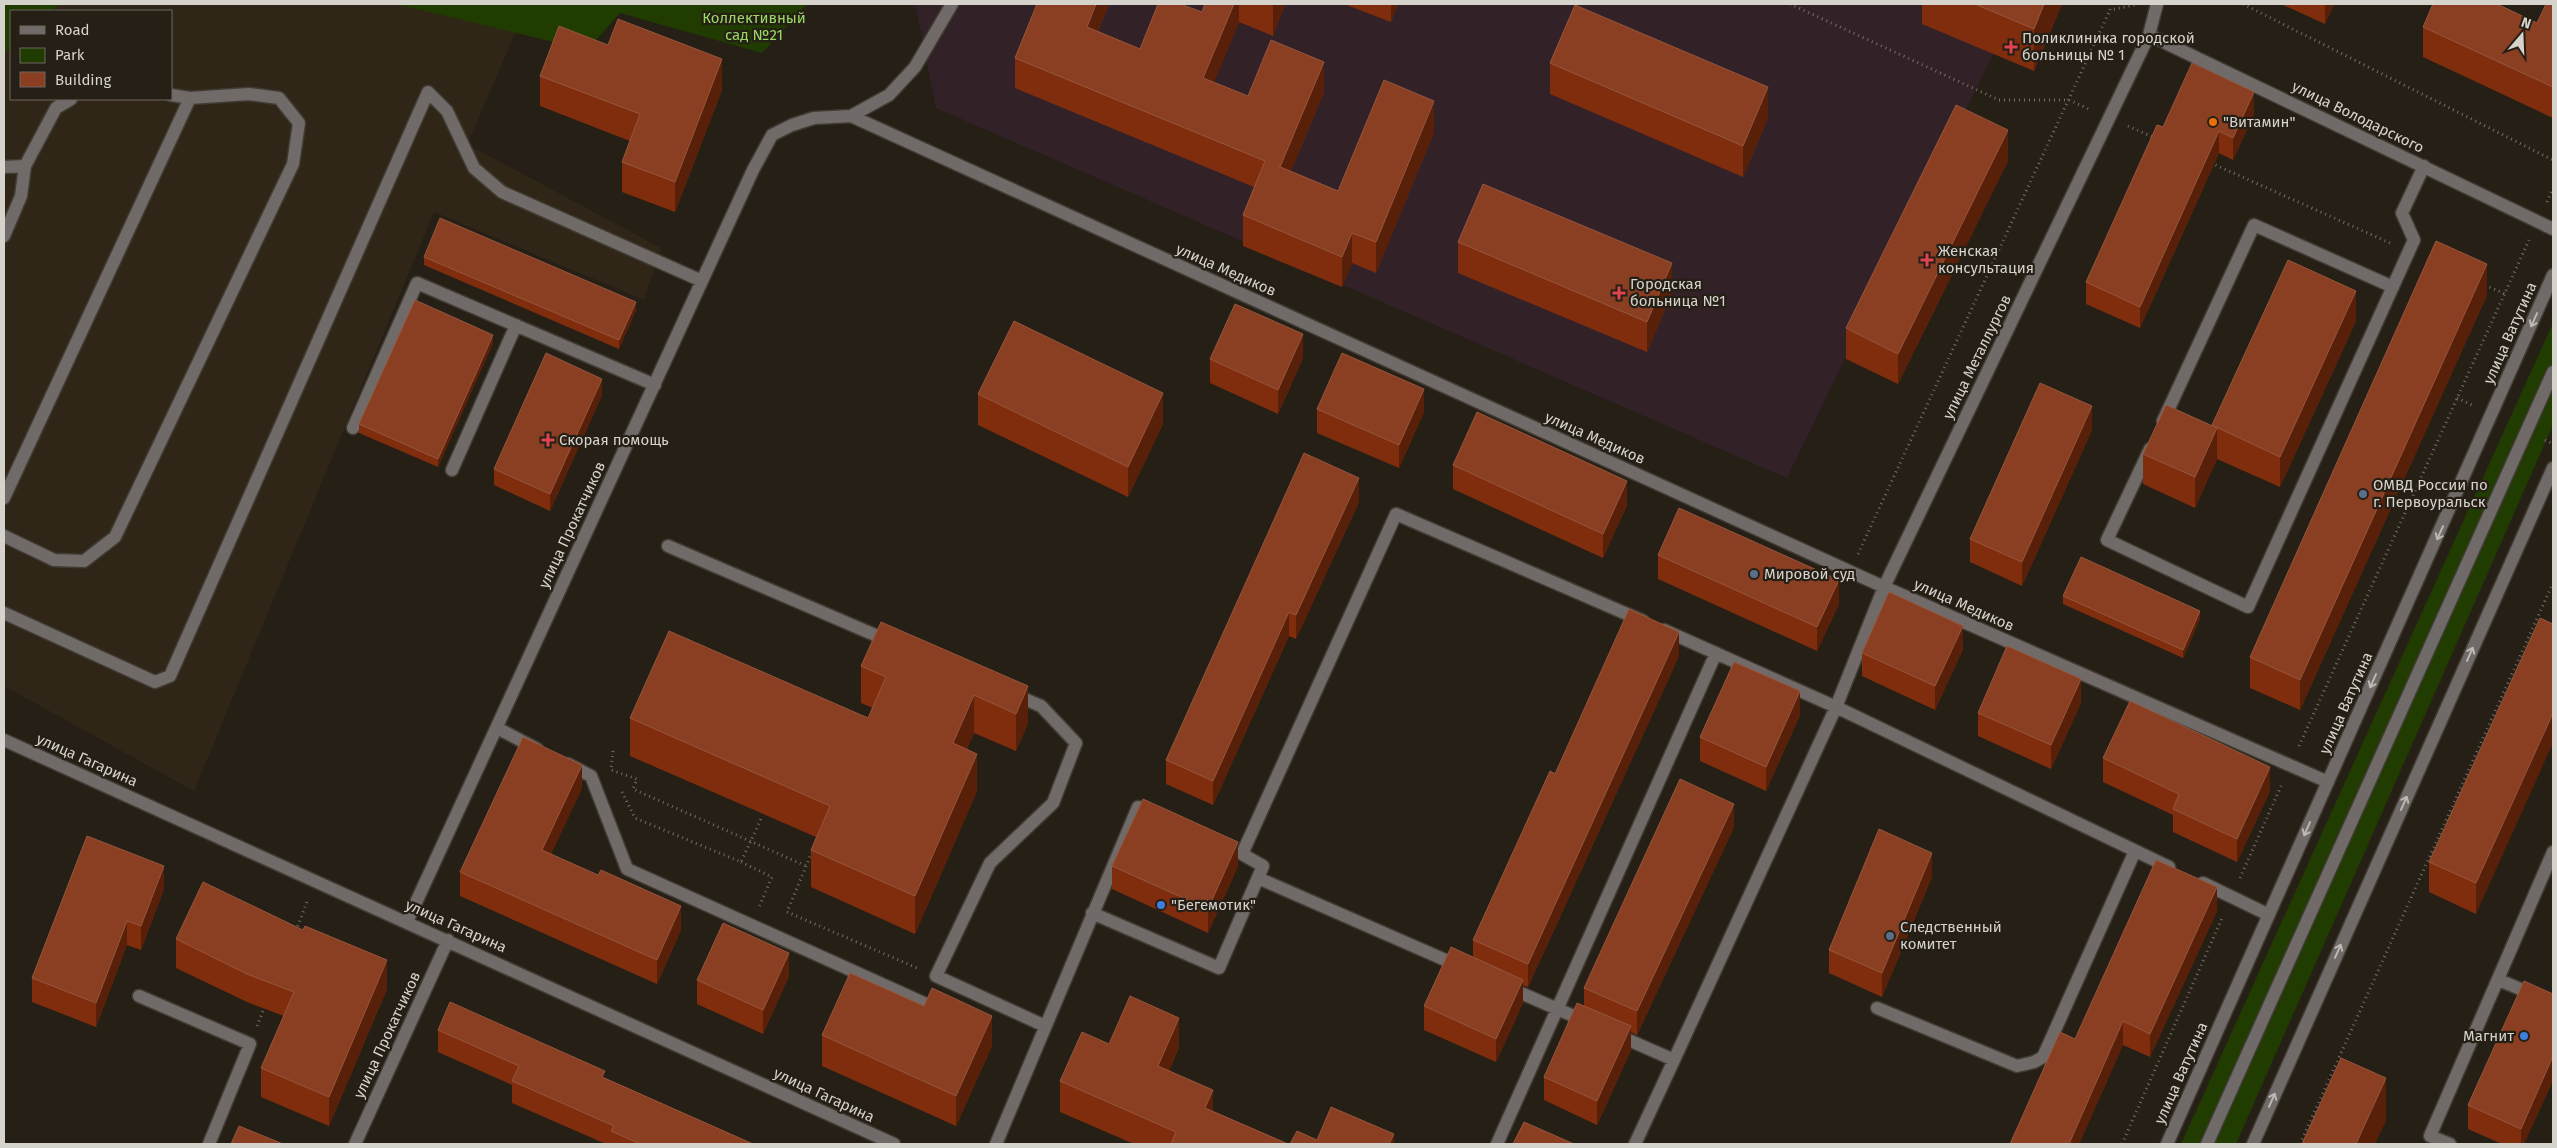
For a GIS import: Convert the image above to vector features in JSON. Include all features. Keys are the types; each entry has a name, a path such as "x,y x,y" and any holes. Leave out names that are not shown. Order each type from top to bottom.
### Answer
{"street":[{"path":"851,116 890,95 915,67 952,4"},
{"name":"улица Металлургов","path":"1635,1144 1836,707 1884,588 2149,35 2157,4"},
{"name":"улица Володарского","path":"2149,35 2553,229"},
{"path":"4,613 155,682 170,676 428,92 447,111 474,168 502,192 702,281"},
{"path":"4,536 54,560 84,561 115,537 293,164 299,123 279,98 249,94 190,98 172,94"},
{"path":"4,498 190,98"},
{"path":"4,236 21,196 25,166 56,108 69,100"},
{"name":"улица Прокатчиков","path":"407,922 702,281 772,135 792,125 814,118 851,116"},
{"name":"улица Медиков","path":"851,116 1884,588 2328,782"},
{"path":"4,167 25,166"},
{"path":"2393,287 2254,225 2107,540 2248,607 2393,287 2414,240 2402,213 2424,166"},
{"name":"улица Ватутина","path":"2167,1144 2553,275"},
{"path":"353,428 417,283 655,385"},
{"path":"452,470 516,325"},
{"path":"2207,1144 2553,372"},
{"path":"2253,1144 2553,468"},
{"path":"1092,913 1219,968 1263,866 1238,852 1396,514 1836,707 2269,915"},
{"path":"668,546 904,647"},
{"path":"1497,1144 1716,653"},
{"path":"1004,690 1041,706 1076,743 1053,802 990,863 936,976 1045,1026"},
{"path":"496,728 591,776 627,869 926,1004"},
{"name":"улица Гагарина","path":"4,740 894,1144"},
{"path":"996,1144 1138,807 1164,819"},
{"path":"1877,1008 2016,1066 2034,1062 2043,1057 2134,850"},
{"path":"2450,1144 2430,1136 2553,852"},
{"path":"1258,878 1467,969"},
{"name":"улица Прокатчиков","path":"356,1144 448,940"},
{"path":"2499,980 2553,1003"},
{"path":"1494,981 1674,1060"},
{"path":"139,996 250,1044 209,1144"}],"path":[{"path":"1790,4 1999,100 2069,100 2164,142"},
{"path":"1850,572 2069,100 2111,4"},
{"path":"2110,10 2142,4"},
{"path":"2243,4 2553,160"},
{"path":"2209,162 2409,251"},
{"path":"2122,1144 2290,766 2553,188"},
{"path":"2478,282 2505,294"},
{"path":"2300,1144 2553,583"},
{"path":"613,751 611,770 615,778"},
{"path":"591,776 611,770 637,778 632,789 806,866"},
{"path":"619,786 635,818 741,862 772,877 751,925"},
{"path":"741,862 761,819"},
{"path":"813,848 787,912 936,976"},
{"path":"294,935 316,880"},
{"path":"250,1044 268,998"}],"shaded area":[{"path":"60,4 396,4 516,32 467,144 661,248 644,300 434,212 194,791 4,686 4,54 10,48 10,100 172,100 172,10 52,10"},
{"name":"Городская больница №1","path":"915,4 2062,4 2034,71 1994,52 1787,478 936,108"}],"green space":[{"path":"4,4 60,4 52,10 10,10 10,48 4,54"},
{"name":"Коллективный сад №21","path":"396,4 807,4 762,53 620,13 587,50"},
{"path":"2553,323 2553,425 2236,1144 2181,1144"}],"building":[{"path":"1037,4 1096,4 1087,27 1140,49 1158,4 1180,4 1202,12 1205,4 1234,4 1203,78 1248,96 1271,40 1324,62 1280,167 1338,191 1384,80 1434,101 1376,242 1352,233 1342,257 1243,215 1265,161 1015,58"},
{"path":"1975,4 2044,4 2034,29"},
{"path":"2433,4 2497,4 2537,23 2546,4 2553,4 2553,87 2423,27"},
{"path":"1575,5 1768,87 1743,146 1550,63"},
{"path":"618,19 722,59 675,182 622,162 640,114 540,76 559,26 608,45"},
{"path":"2192,63 2254,92 2233,138 2219,131 2140,307 2086,282 2157,125 2163,127"},
{"name":"Женская консультация","path":"1956,105 2008,130 1898,354 1846,328"},
{"path":"1483,184 1672,263 1647,322 1458,242"},
{"path":"440,218 636,302 619,340 424,257"},
{"path":"2436,241 2487,264 2300,680 2250,657"},
{"path":"2288,260 2356,291 2280,457 2212,425"},
{"path":"415,300 493,335 438,459 359,424"},
{"path":"1235,304 1303,334 1278,390 1210,359"},
{"path":"1014,321 1163,393 1128,467 978,394"},
{"name":"Скорая помощь","path":"546,353 602,379 550,494 494,469"},
{"path":"1342,353 1424,389 1399,445 1317,409"},
{"path":"2040,383 2092,406 2022,562 1970,539"},
{"path":"2166,405 2217,428 2195,477 2143,454"},
{"path":"1477,412 1627,481 1603,534 1453,465"},
{"path":"1304,453 1359,478 1296,615 1289,612 1213,781 1166,760"},
{"path":"1679,508 1839,580 1817,627 1658,555"},
{"path":"2081,557 2200,611 2183,650 2063,596"},
{"path":"1889,592 1963,626 1935,686 1862,653"},
{"path":"1629,609 1679,632 1528,964 1473,940 1550,771 1555,774"},
{"path":"2540,618 2553,624 2553,713 2476,883 2429,862"},
{"path":"881,622 1028,686 1016,714 974,695 953,743 977,754 915,896 811,850 830,806 630,718 669,631 868,718 886,677 861,666"},
{"path":"2007,646 2081,679 2051,745 1978,713"},
{"path":"1734,662 1800,691 1766,767 1700,737"},
{"path":"2130,701 2270,767 2237,839 2173,809 2179,794 2103,758"},
{"path":"523,737 582,765 542,850 598,875 601,870 681,906 657,960 460,872"},
{"path":"1680,779 1734,804 1637,1011 1584,988"},
{"path":"1143,799 1238,842 1208,909 1112,866"},
{"path":"1879,829 1932,853 1882,973 1829,950"},
{"path":"87,836 164,866 141,926 127,921 96,1003 32,978"},
{"path":"2156,860 2217,887 2150,1034 2123,1021 2069,1144 2010,1144 2060,1032 2075,1039"},
{"path":"203,882 303,930 305,926 387,960 329,1097 261,1068 294,992 247,974 176,939"},
{"path":"723,923 789,953 763,1010 697,980"},
{"path":"1451,947 1523,980 1496,1039 1424,1006"},
{"path":"850,973 924,1006 932,988 992,1016 956,1096 822,1035"},
{"path":"2524,981 2553,994 2553,1056 2521,1129 2468,1105"},
{"path":"1130,996 1179,1018 1158,1066 1213,1090 1205,1108 1288,1144 1171,1144 1176,1132 1060,1081 1082,1032 1109,1044"},
{"path":"450,1002 605,1071 602,1077 753,1144 640,1144 611,1131 614,1126 512,1081 519,1066 438,1030"},
{"path":"1577,1003 1631,1026 1597,1101 1544,1077"},
{"path":"2341,1058 2386,1078 2356,1144 2302,1144"},
{"path":"1331,1107 1394,1134 1389,1144 1290,1144 1297,1131 1317,1140"},
{"path":"1524,1122 1574,1144 1513,1144"},
{"path":"239,1126 283,1144 231,1144"}],"place":[{"name":"Поликлиника городской больницы № 1","path":"2011,47"},
{"name":"\"Витамин\"","path":"2213,122"},
{"name":"Женская консультация","path":"1927,260"},
{"name":"Городская больница №1","path":"1619,293"},
{"name":"Скорая помощь","path":"548,440"},
{"name":"ОМВД России по г. Первоуральск","path":"2363,494"},
{"name":"Мировой суд","path":"1754,574"},
{"name":"\"Бегемотик\"","path":"1161,905"},
{"name":"Следственный комитет","path":"1890,936"},
{"name":"Магнит","path":"2524,1036"}]}
